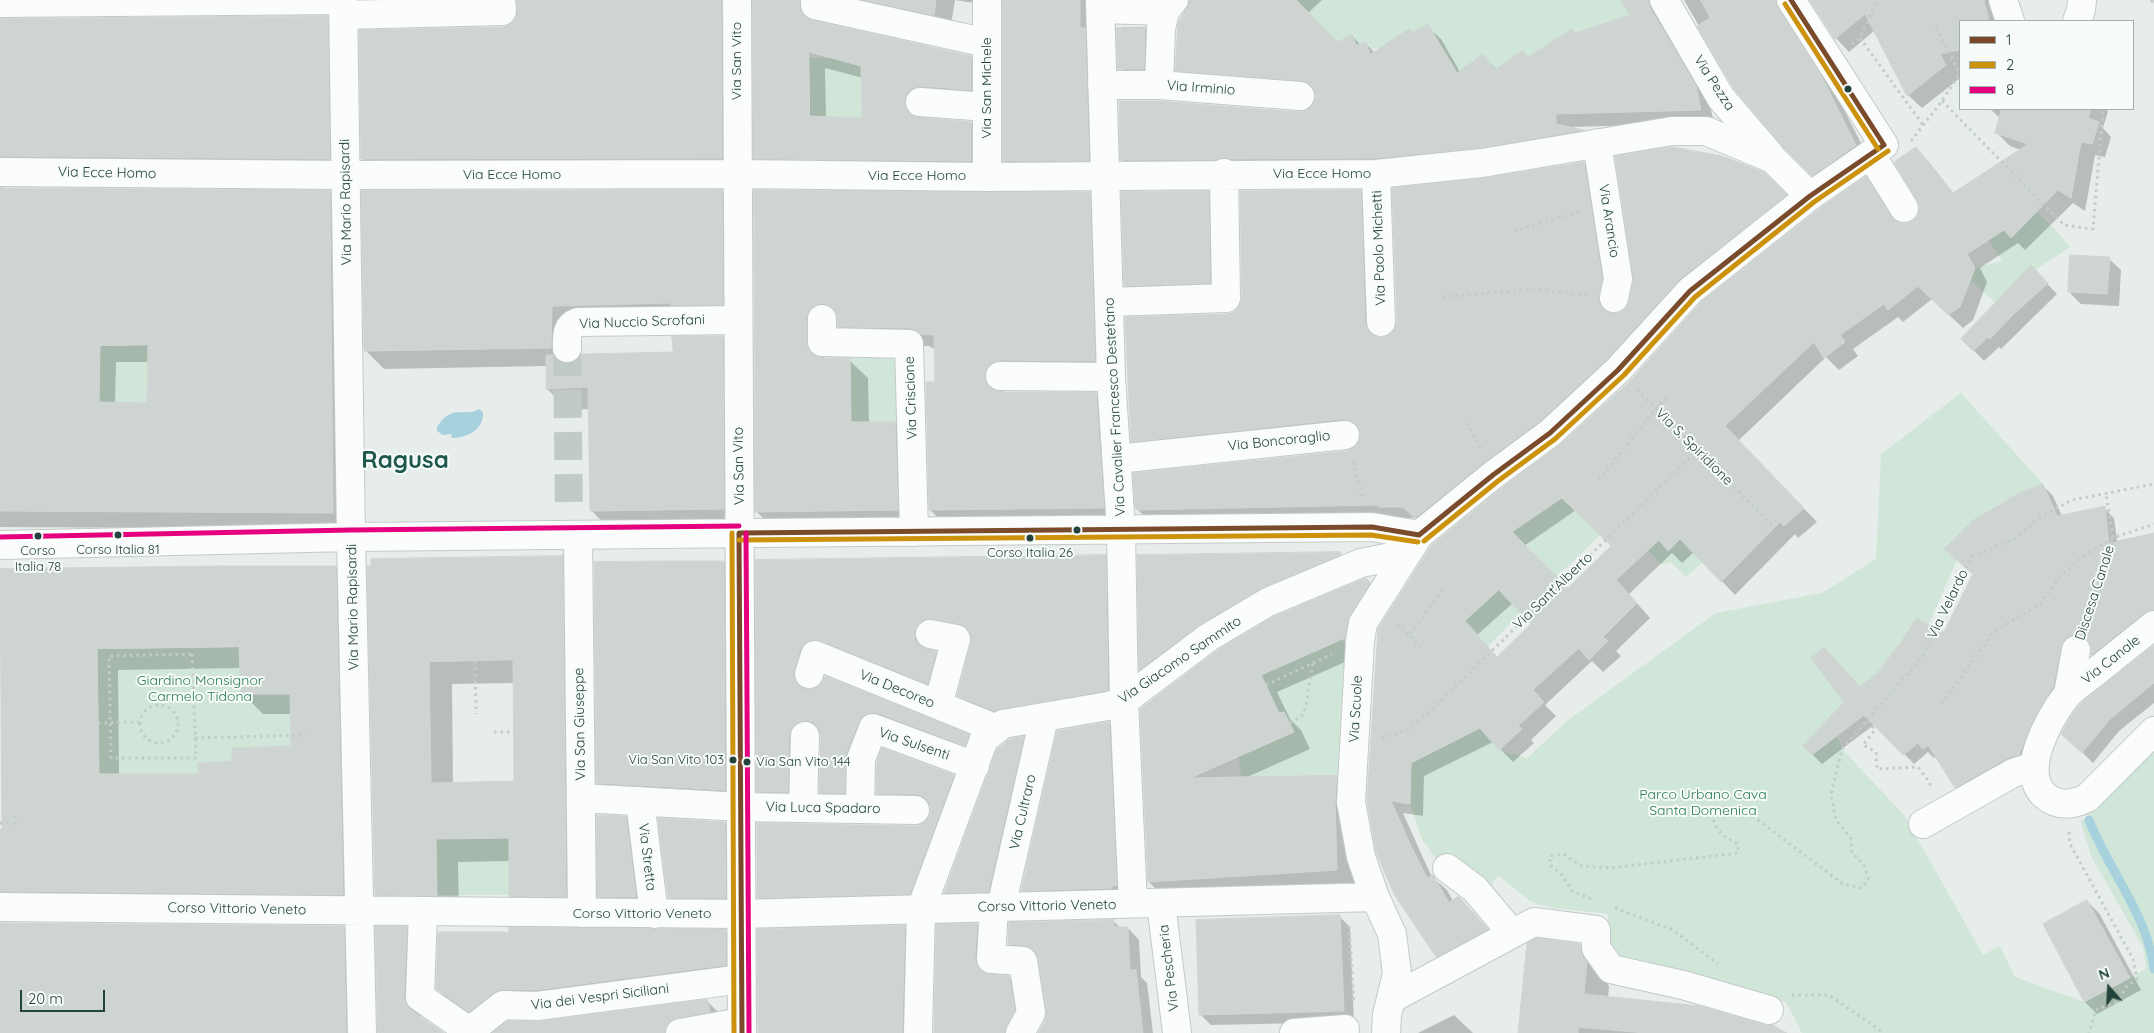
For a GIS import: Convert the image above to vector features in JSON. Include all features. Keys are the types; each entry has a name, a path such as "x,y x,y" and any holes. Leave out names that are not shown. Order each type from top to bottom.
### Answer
{"street":[{"path":"0,3 243,1 502,11 501,0"},
{"name":"Via San Vito","path":"680,1033 742,1027 736,0"},
{"path":"815,0 815,5 987,43"},
{"name":"Via San Michele","path":"987,0 987,176"},
{"name":"Via Pezza","path":"1664,0 1721,98 1773,159"},
{"path":"1790,0 1830,60 1878,150 1904,208"},
{"path":"2003,0 2010,20"},
{"path":"2076,20 2081,10 2082,0"},
{"name":"Via Mario Rapisardi","path":"344,5 351,537 362,1033"},
{"path":"1100,5 1170,5 1161,29 1159,85"},
{"name":"Via Cavalier Francesco Destefano","path":"1100,5 1111,377 1120,530 1124,701 1133,903"},
{"name":"Via Irminio","path":"1102,85 1159,85 1300,96"},
{"path":"920,102 987,107"},
{"name":"Via Ecce Homo","path":"0,172 345,175 738,174 987,176 1224,173 1376,174 1482,163 1672,131 1706,131 1773,159 1810,196"},
{"name":"Via Arancio","path":"1597,143 1618,279 1614,298"},
{"path":"0,545 351,537 572,528 739,533 1372,527 1412,545 1493,475 1550,434 1618,370 1690,291 1810,196 1878,150"},
{"path":"1110,302 1226,298 1224,173"},
{"name":"Via Paolo Michetti","path":"1376,174 1381,322"},
{"name":"Via Criscione","path":"822,319 822,342 909,344 914,532"},
{"name":"Via Nuccio Scrofani","path":"567,348 568,329 571,325 578,322 737,320"},
{"path":"1000,376 1111,377"},
{"name":"Via Boncoraglio","path":"1116,459 1345,434"},
{"name":"Via San Giuseppe","path":"572,528 581,798 582,914"},
{"name":"Via Giacomo Sammito","path":"997,729 1003,724 1108,706 1124,701 1209,637 1268,602 1361,563 1412,545"},
{"name":"Via Scuole","path":"1386,1033 1387,1015 1397,973 1392,934 1375,897 1361,857 1351,802 1360,641 1363,623 1412,545"},
{"name":"Via Canale","path":"2068,694 2154,626"},
{"path":"930,634 956,639 938,705"},
{"name":"Discesa Canale","path":"2068,694 2076,650"},
{"name":"Via Decoreo","path":"809,674 815,655 997,729"},
{"path":"2068,694 2045,732 2034,766 2034,777 2038,788 2045,796 2055,802 2077,803 2087,798 2154,731"},
{"name":"Via Cultraro","path":"1020,1033 1031,1013 1023,961 991,959 998,907 1044,718"},
{"name":"Via Sulsenti","path":"860,809 861,759 874,728 974,766"},
{"path":"918,1033 920,909 984,739 997,729"},
{"path":"803,808 805,736"},
{"path":"1929,820 2013,773 2034,766"},
{"name":"Via Luca Spadaro","path":"581,798 741,807 915,810"},
{"name":"Via Stretta","path":"640,801 654,914"},
{"path":"1447,868 1522,927"},
{"name":"Corso Vittorio Veneto","path":"0,907 582,914 741,914 1375,897"},
{"name":"Via Pescheria","path":"1162,902 1177,1033"},
{"path":"423,911 420,997 468,1032"},
{"path":"1391,1000 1522,927 1596,930 1596,948 1611,969 1682,985 1776,1002"},
{"name":"Via dei Vespri Siciliani","path":"468,1032 503,1006 538,1006 742,979"},
{"path":"1294,1033 1350,1019"}],"path":[{"path":"1830,60 1860,38 1877,0"},
{"path":"2152,0 2152,4 2154,4"},
{"path":"1936,28 1959,72"},
{"path":"1860,38 1923,125"},
{"path":"1878,150 1898,151 1913,140 1959,76"},
{"path":"1942,101 2064,225 2093,229 2103,110"},
{"path":"1514,231 1606,204"},
{"path":"1442,297 1536,289 1614,298"},
{"name":"Via S. Spiridione","path":"1618,370 1772,525"},
{"path":"1600,480 1656,408 1669,396"},
{"name":"Via Boncoraglio","path":"1345,434 1372,527"},
{"name":"Via Sant'Alberto","path":"1407,730 1428,714 1697,451"},
{"name":"Via Velardo","path":"1593,900 1572,891 1562,875 1550,865 1550,856 1563,854 1582,866 1611,868 1738,853 1738,844 1723,836 1715,827 1713,817 1721,808 1742,808 1843,884 1862,888 1868,879 1865,867 1852,852 1852,840 1836,820 1831,794 1842,749 1922,657 1971,557 2016,538 2039,518 2072,500 2154,484"},
{"name":"Discesa Canale","path":"2076,650 2113,538 2106,493"},
{"path":"1941,704 1994,632 2040,604 2060,576 2085,555 2113,538 2154,524"},
{"path":"1421,648 1409,635 1445,587"},
{"path":"1266,685 1338,651"},
{"path":"192,654 195,738 196,758 112,758 109,656 192,654"},
{"path":"475,661 476,714"},
{"path":"1290,723 1302,716 1306,706 1314,662"},
{"path":"160,704 171,709 178,719 178,725 173,737 161,743 148,740 143,735 139,722 148,707 160,704"},
{"path":"1867,721 1874,730 1863,745 1876,752 1877,768 1918,767 1930,783 1929,820"},
{"path":"98,723 139,722"},
{"path":"494,732 514,732"},
{"path":"195,738 307,735"},
{"path":"2066,804 2070,844 2133,959 2137,979 2126,987 2118,1001 2096,1010 2089,1033"},
{"path":"0,823 16,823 16,812"},
{"path":"1347,897 1350,1019"},
{"path":"1611,906 1673,930 1723,968"},
{"path":"1776,1002 1829,994 1884,1033"}],"green space":[{"path":"1296,0 1621,0 1637,25 1583,43 1572,29 1538,51 1536,69 1523,50 1495,70 1483,55 1457,73 1412,33 1410,28 1401,34 1403,53 1384,59 1380,48 1368,49 1366,43 1356,45 1352,34 1336,43"},
{"path":"809,58 832,58 879,63 861,80 861,111 872,111 871,118 810,116"},
{"path":"2037,212 2070,247 2035,270 2030,265 2016,281 2032,297 2012,318 1970,280 1975,268 2002,261 1988,240 1999,224 2011,237"},
{"path":"158,345 147,405 93,405 99,391 100,346"},
{"path":"850,352 906,352 908,422 851,422"},
{"name":"Parco Urbano Cava Santa Domenica","path":"1961,393 2043,484 1989,510 1954,538 1944,549 1957,560 1929,624 1915,618 1901,642 1879,671 1844,702 1837,736 1842,749 1904,815 1983,955 2000,946 2015,977 2084,1002 2146,969 2143,947 2091,856 2081,822 2154,752 2154,1033 1802,1033 1786,1002 1621,961 1608,942 1608,914 1554,908 1531,902 1498,875 1487,893 1437,860 1422,839 1410,804 1411,757 1429,753 1446,745 1475,723 1499,750 1527,758 1568,720 1716,613 1822,593 1876,559 1881,454"},
{"path":"1562,498 1600,535 1557,577 1513,532"},
{"path":"1682,537 1705,560 1686,577 1671,562 1661,565 1648,550 1659,540 1668,550"},
{"path":"1494,585 1521,613 1488,646 1465,621"},
{"name":"Giardino Monsignor Carmelo Tidona","path":"97,636 138,649 239,647 241,693 290,694 307,746 232,748 232,761 199,763 199,774 99,774"},
{"path":"1342,639 1346,647 1350,697 1341,704 1339,774 1241,777 1238,751 1248,753 1294,732 1284,712 1279,713 1261,675"},
{"path":"518,838 509,861 509,895 437,895 425,839"}],"water":[{"path":"479,409 483,412 481,423 478,428 469,434 452,438 451,434 443,435 437,431 437,427 448,415"}],"building":[{"path":"517,0 721,0 722,158 361,159 359,30 503,27 510,24 516,18"},
{"path":"753,0 799,0 801,12 812,20 971,56 971,90 921,86 913,88 907,93 904,101 906,109 912,115 918,117 971,122 971,161 753,159","holes":["809,52 861,66 862,118 810,116"]},
{"path":"865,0 936,0 934,15"},
{"path":"1003,0 1080,0 1080,28 1085,28 1089,161 1003,161"},
{"path":"1192,0 1296,0 1338,42 1352,34 1356,45 1366,42 1370,55 1410,28 1412,33 1428,24 1457,73 1483,54 1495,70 1523,50 1528,57 1572,29 1575,33 1630,15 1621,0 1648,0 1650,8 1696,86 1701,110 1556,114 1556,124 1584,130 1480,148 1375,158 1232,159 1224,157 1216,160 1120,160 1119,101 1158,101 1299,112 1307,110 1313,104 1316,97 1314,89 1308,83 1302,81 1175,71 1178,23"},
{"path":"1701,0 1775,0 1778,8 1820,73 1856,145 1812,176 1783,147 1734,89 1697,26 1710,18"},
{"path":"1810,0 1984,0 1989,20 1959,20 1959,50 1940,54 1946,65 1907,96 1865,14 1835,39"},
{"path":"328,16 330,159 0,156 0,19"},
{"path":"1116,28 1145,28 1144,69 1118,69"},
{"path":"2002,110 2091,110 2088,118 2099,122 2092,144 2081,142 2071,198 2058,190 2011,238 2004,230 1967,254 1975,268 1960,307 1948,315 1918,286 1888,310 1884,304 1840,335 1845,342 1824,358 1814,342 1725,426 1804,508 1784,526 1780,522 1721,582 1680,539 1668,551 1659,540 1616,580 1637,603 1603,637 1608,641 1589,660 1579,648 1533,690 1544,702 1518,726 1522,729 1499,750 1480,728 1411,763 1410,804 1391,801 1411,846 1427,878 1433,875 1449,903 1458,896 1488,929 1436,957 1394,894 1376,852 1367,801 1378,629 1431,546 1503,487 1561,444 1630,381 1701,302 1819,209 1866,176 1891,216 1897,222 1905,224 1913,221 1918,216 1920,207 1894,162 1916,147 1953,193 2028,144 1995,133","holes":["1562,498 1611,546 1568,588 1512,532","1499,590 1531,624 1497,657 1465,621"]},
{"path":"1672,147 1722,156 1764,172 1787,195 1680,279 1607,359 1540,421 1483,463 1415,518 1403,507 1379,507 1378,505 1137,510 1135,508 1133,473 1347,451 1355,447 1359,441 1360,433 1357,425 1343,419 1131,442 1125,317 1227,314 1234,312 1242,298 1240,191 1361,190 1365,323 1373,336 1382,338 1394,330 1397,321 1392,188 1485,178 1584,162 1602,279 1599,302 1604,310 1618,313 1625,309 1629,302 1633,277 1615,156"},
{"path":"0,188 330,190 333,513 0,511","holes":["148,345 147,403 99,402 100,346"]},
{"path":"722,190 723,305 671,305 671,303 552,306 551,348 364,351 361,191"},
{"path":"754,190 1090,192 1095,361 1000,360 992,363 987,368 984,376 987,384 992,389 1000,392 1096,392 1104,508 929,510 926,382 935,382 934,335 920,334 909,328 838,327 835,311 829,305 822,303 814,306 808,312 806,319 808,349 814,355 821,358 850,358 851,422 895,422 898,510 755,512"},
{"path":"1209,191 1210,283 1124,286 1121,192"},
{"path":"2070,255 2110,257 2107,294 2068,292"},
{"path":"2031,265 2048,283 1990,339 1988,337 1973,351 1961,339"},
{"path":"672,336 723,336 724,509 590,511 588,387 546,389 546,355 553,355 559,361 568,364 575,361 581,354 673,352"},
{"path":"2043,484 2057,516 2105,506 2109,544 2154,533 2154,610 2144,613 2091,655 2091,645 2086,638 2078,635 2070,636 2064,640 2053,687 2032,722 2019,755 2005,759 1955,788 1928,745 1923,749 1918,743 1903,755 1864,715 1812,755 1803,746 1844,702 1811,658 1824,647 1860,687 1879,671 1916,618 1944,632 1973,574 1944,549 1972,521 2019,493"},
{"path":"1340,552 1341,555 1260,589 1200,625 1139,670 1137,555"},
{"path":"1106,555 1108,690 995,711 957,696 971,643 971,635 967,628 959,624 933,619 925,619 919,623 915,632 915,640 919,645 936,651 928,684 821,641 812,640 805,643 800,650 794,670 794,678 798,685 804,689 812,689 819,686 825,676 969,734 965,746 878,713 870,713 859,722 846,753 845,793 819,793 821,736 819,729 813,722 806,720 798,722 792,727 789,736 788,792 756,792 755,560"},
{"path":"563,556 566,897 509,896 509,838 436,839 437,896 375,895 367,566 371,566 371,559","holes":["513,660 514,781 431,783 429,662"]},
{"path":"724,561 725,790 596,783 594,562"},
{"path":"336,566 343,895 0,891 0,829 2,829 0,569","holes":["239,647 241,694 290,694 291,746 232,748 232,761 198,763 199,774 99,774 97,649"]},
{"path":"1366,578 1370,583 1350,615 1345,638 1261,675 1279,713 1284,712 1294,732 1190,778 1337,775 1335,801 1337,870 1148,882 1140,709 1218,650 1275,616"},
{"path":"2154,645 2154,683 2109,720 2082,753 2061,734 2073,713 2083,701"},
{"path":"1109,722 1117,885 1112,886 1112,888 1021,891 1057,731"},
{"path":"1024,736 988,892 944,893 997,749 1010,739"},
{"path":"882,748 954,775 910,894 757,898 757,823 915,826 922,824 928,818 931,811 929,803 923,796 915,794 876,794 877,762"},
{"path":"597,815 626,816 636,897 597,897"},
{"path":"658,818 725,822 726,898 668,898"},
{"path":"2087,900 2130,978 2084,1002 2043,924"},
{"path":"1340,915 1344,1011 1199,1015 1196,920"},
{"path":"1114,920 1114,927 1128,927 1130,970 1136,970 1143,1033 1038,1033 1045,1021 1046,1011 1038,958 1036,952 1030,947 1008,944 1009,922"},
{"path":"0,923 344,926 346,1033 0,1033"},
{"path":"977,923 975,958 977,966 982,972 1009,976 1015,1010 1004,1033 934,1033 936,924"},
{"path":"905,925 902,1033 758,1033 757,929"},
{"path":"375,926 407,926 404,996 406,1004 411,1010 444,1033 378,1033"},
{"path":"509,927 726,929 726,965 536,990 503,989 493,993 469,1012 436,989 438,932 509,932"},
{"path":"1537,938 1580,944 1583,957 1587,962 1584,994 1699,1006 1765,1025 1772,1025 1787,1033 1646,1033 1578,1027 1578,1033 1518,1033 1527,943"},
{"path":"707,999 710,1012 670,1021 665,1033 492,1033 508,1021 539,1021"}],"waterway":[{"path":"2089,820 2136,911 2150,949 2154,969"}],"tunnel":[{"path":"567,348 569,513"}],"transit line":[{"name":"1","path":"1791,0 1884,145"},
{"name":"2","path":"1785,4 1878,149"},
{"name":"1","path":"1419,535 1493,475 1550,433 1618,370 1690,291 1810,196 1884,145"},
{"name":"2","path":"1424,541 1498,481 1555,439 1624,375 1695,297 1814,202 1888,151"},
{"name":"8","path":"0,537 351,530 739,526"},
{"name":"1","path":"739,533 1372,527 1419,535"},
{"name":"2","path":"732,533 734,1033"},
{"name":"1","path":"739,533 742,1033"},
{"name":"8","path":"746,533 749,1033"},
{"name":"2","path":"739,540 1371,535 1418,542"}],"place":[{"name":"Corso Italia 81","path":"118,535"},
{"name":"Corso Italia 78","path":"38,536"},
{"name":"Corso Italia 26","path":"1030,538"},
{"name":"Via San Vito 103","path":"733,760"},
{"name":"Via San Vito 144","path":"747,762"}],"district":[{"name":"Ragusa","path":"405,461"}]}
